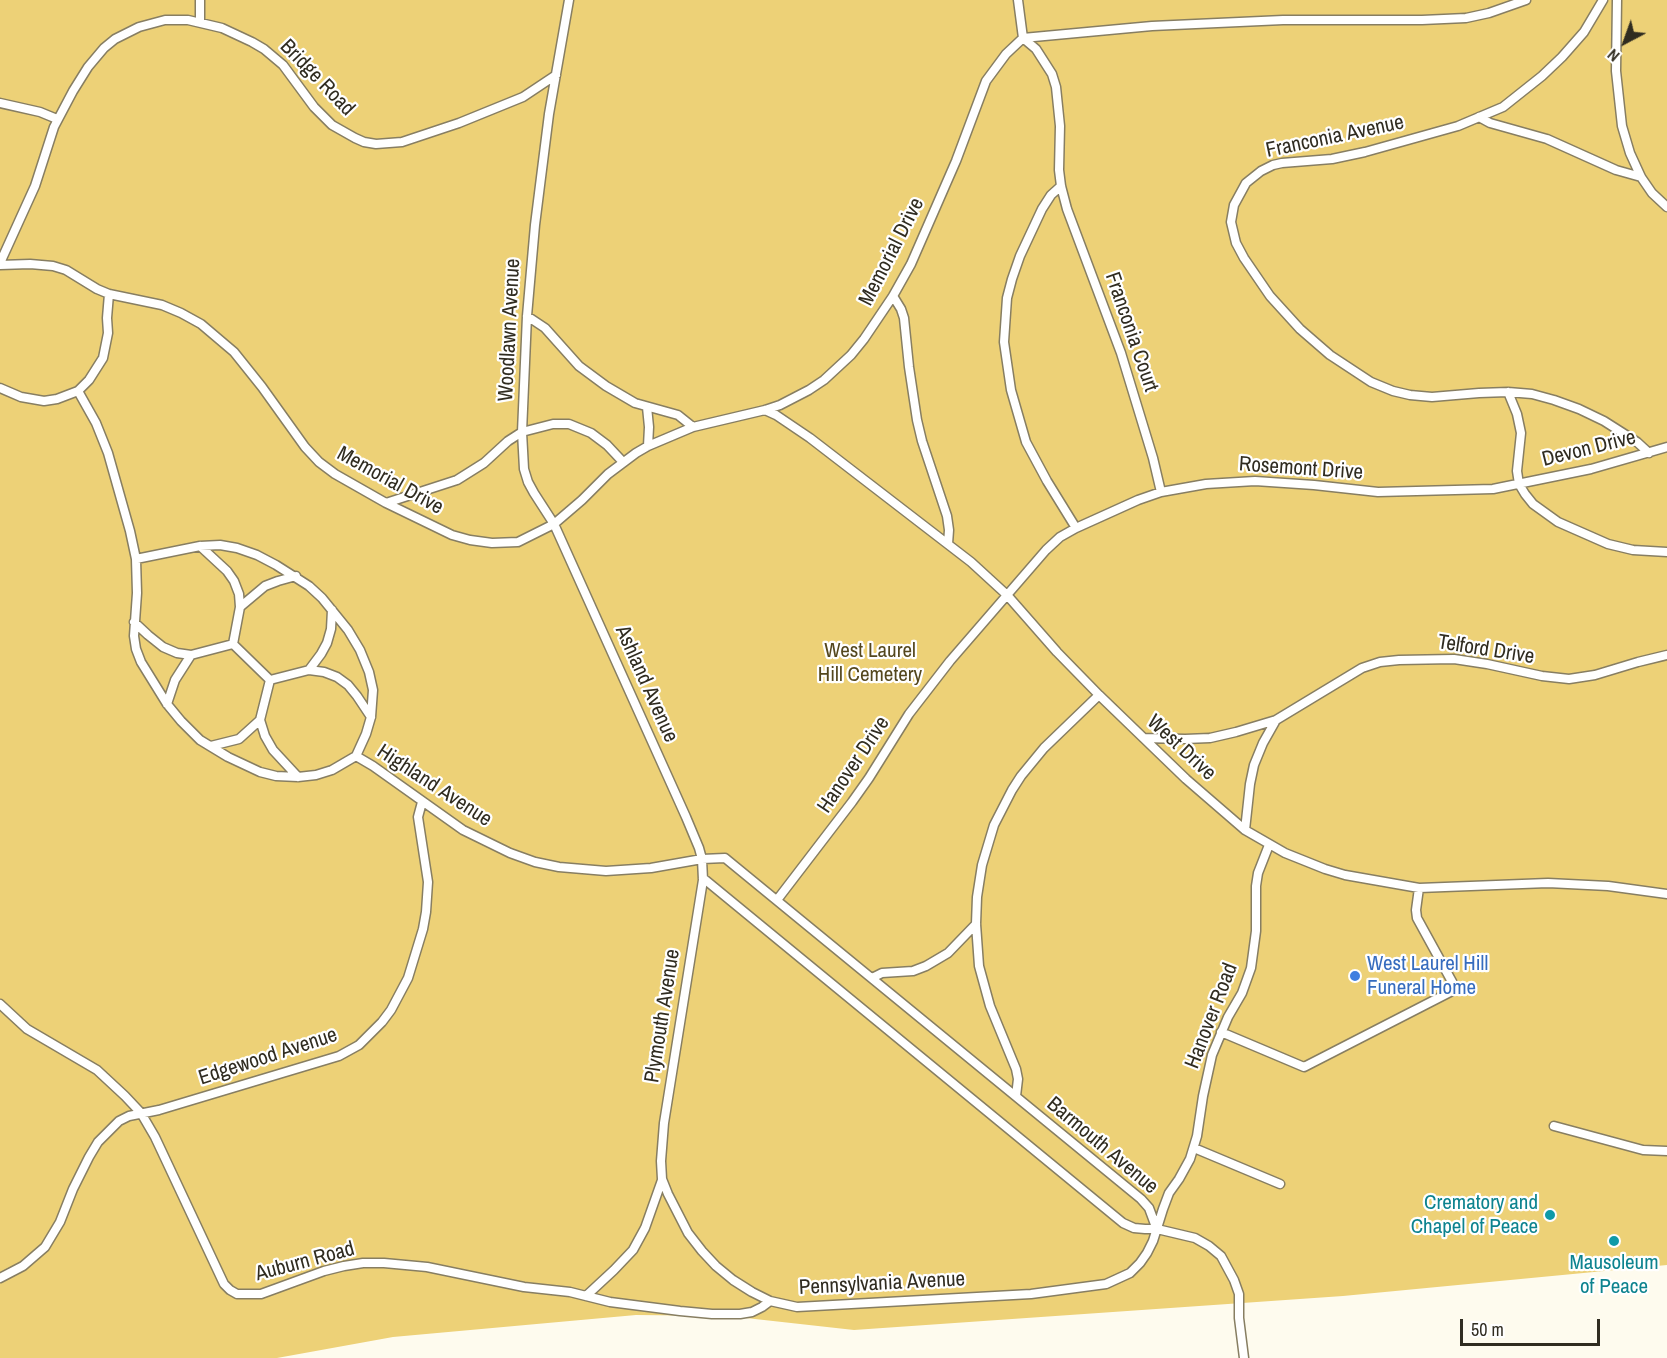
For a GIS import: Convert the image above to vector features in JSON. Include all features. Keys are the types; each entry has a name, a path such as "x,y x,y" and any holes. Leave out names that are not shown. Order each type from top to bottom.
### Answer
{"lane":[{"path":"200,0 200,22"},
{"path":"556,75 569,0"},
{"path":"1018,0 1023,38 1152,26 1271,21 1466,18 1526,0"},
{"name":"Franconia Avenue","path":"1603,0 1584,32 1542,76 1503,106 1431,134 1365,152 1332,159 1273,165 1246,183 1234,205 1231,222 1236,243 1270,296 1330,355 1371,382 1393,391 1432,397 1508,392 1532,394 1579,410 1623,432 1649,453"},
{"path":"1617,0 1616,71 1622,126 1630,153 1641,177 1652,193 1667,207"},
{"name":"Bridge Road","path":"0,264 35,186 57,119 88,67 115,39 152,23 176,19 200,22 235,33 264,49 283,64 314,106 332,125 364,142 376,144 402,142 432,133 523,97 556,75"},
{"name":"Franconia Court","path":"1023,38 1045,61 1056,87 1060,126 1061,186 1067,209 1124,363 1161,492"},
{"name":"Memorial Drive","path":"0,264 53,266 66,270 109,294 162,305 181,313 209,330 234,352 249,369 293,432 319,462 334,474 386,503 452,535 492,543 518,542 554,524 608,474 648,446 693,427 780,405 809,390 838,368 864,339 911,264 952,171 986,81 1006,54 1023,38"},
{"name":"Woodlawn Avenue","path":"386,503 457,480 472,472 522,432 535,225 556,75"},
{"path":"0,103 57,119"},
{"path":"1479,117 1490,123 1547,139 1616,170 1641,177"},
{"path":"1061,186 1051,195 1042,209 1014,271 1007,298 1004,342 1011,390 1026,442 1076,528"},
{"path":"0,388 21,397 44,401 78,391 89,380 103,358 108,333 109,294"},
{"path":"893,296 904,318 917,420 947,516 948,544"},
{"path":"528,316 545,328 579,366 624,398 678,415 693,427"},
{"path":"78,391 92,415 108,453 136,559 137,593 134,622 136,649 141,662 167,704 189,730 211,747 260,772 276,776 316,775 332,770 356,756 371,717 373,690 369,672 348,630 309,586 296,576 257,555 220,545 200,546 136,559"},
{"path":"1508,392 1517,414 1521,433 1517,471 1520,484 1533,504 1567,526 1608,544 1633,550 1667,552"},
{"path":"647,407 648,446"},
{"name":"West Drive","path":"765,410 810,438 971,562 1007,595 1057,652 1204,795 1245,830 1269,845 1303,861 1345,875 1419,888 1548,883 1608,886 1667,894"},
{"path":"522,432 553,424 569,424 591,433 607,445 623,462"},
{"name":"Ashland Avenue","path":"522,432 524,469 528,482 554,524 686,817 702,859"},
{"name":"Devon Drive","path":"1520,484 1591,469 1667,447"},
{"name":"Rosemont Drive","path":"1007,595 1060,537 1111,511 1161,492 1206,484 1255,481 1378,492 1493,489 1520,484"},
{"path":"200,546 227,571 239,594 240,607 233,644"},
{"path":"240,607 265,586 296,576"},
{"name":"Hanover Drive","path":"777,900 864,786 926,691 1007,595"},
{"path":"309,670 327,643 331,629 332,610"},
{"path":"134,622 163,647 177,653 191,656 233,644"},
{"path":"233,644 270,680"},
{"name":"Telford Drive","path":"1144,738 1210,738 1276,720 1340,680 1362,668 1380,662 1454,659 1542,676 1569,678 1595,675 1667,655"},
{"path":"167,704 175,680 191,656"},
{"path":"270,680 309,670 331,674 348,685 371,717"},
{"path":"270,680 260,720 273,750 298,777"},
{"path":"1016,1096 1018,1079 984,986 977,947 979,882 994,825 1012,790 1044,748 1099,694"},
{"path":"211,747 239,739 260,720"},
{"name":"Telford Drive","path":"1245,830 1254,765 1276,720"},
{"name":"Highland Avenue","path":"356,756 463,830 485,842 535,862 594,871 627,871 702,859"},
{"name":"Edgewood Avenue","path":"0,1278 23,1266 45,1247 60,1222 80,1172 98,1142 119,1121 322,1062 349,1051 370,1035 391,1010 400,994 414,962 423,929 428,882 418,817 422,802"},
{"name":"Hanover Road","path":"1156,1228 1169,1194 1185,1169 1194,1148 1210,1066 1221,1032 1242,993 1251,968 1256,931 1256,886 1258,873 1269,845"},
{"name":"Barmouth Avenue","path":"702,859 725,858 777,900 1141,1199 1149,1208 1156,1228 1134,1228 1123,1223 703,878"},
{"name":"Plymouth Avenue","path":"586,1296 633,1250 645,1228 662,1179 661,1152 664,1123 703,878 702,859"},
{"path":"1221,1032 1304,1067 1456,989 1417,918 1419,888"},
{"path":"872,978 882,973 914,970 926,966 948,953 976,924"},
{"name":"Auburn Road","path":"0,1004 27,1029 97,1070 141,1113 156,1137 224,1284 237,1294 261,1294 344,1266 384,1263 427,1267 524,1287 558,1290 586,1296"},
{"path":"1554,1126 1650,1152 1667,1151"},
{"path":"1194,1148 1280,1184"},
{"name":"Plymouth Avenue","path":"662,1179 678,1214 702,1251 733,1280 770,1301"},
{"path":"1156,1228 1195,1238 1221,1256 1239,1294 1239,1318 1244,1358"},
{"name":"Pennsylvania Avenue","path":"586,1296 640,1307 712,1314 740,1314 752,1312 770,1301 796,1307 811,1307 1030,1294 1083,1288 1106,1284 1130,1273 1147,1253 1156,1228"}],"green space":[{"name":"West Laurel Hill Cemetery","path":"0,0 1667,0 1667,1265 1343,1296 854,1330 728,1316 636,1315 393,1337 277,1358 0,1358"}],"place":[{"name":"West Laurel Hill Funeral Home","path":"1355,976"},
{"name":"Crematory and Chapel of Peace","path":"1550,1215"},
{"name":"Mausoleum of Peace","path":"1614,1241"}]}
